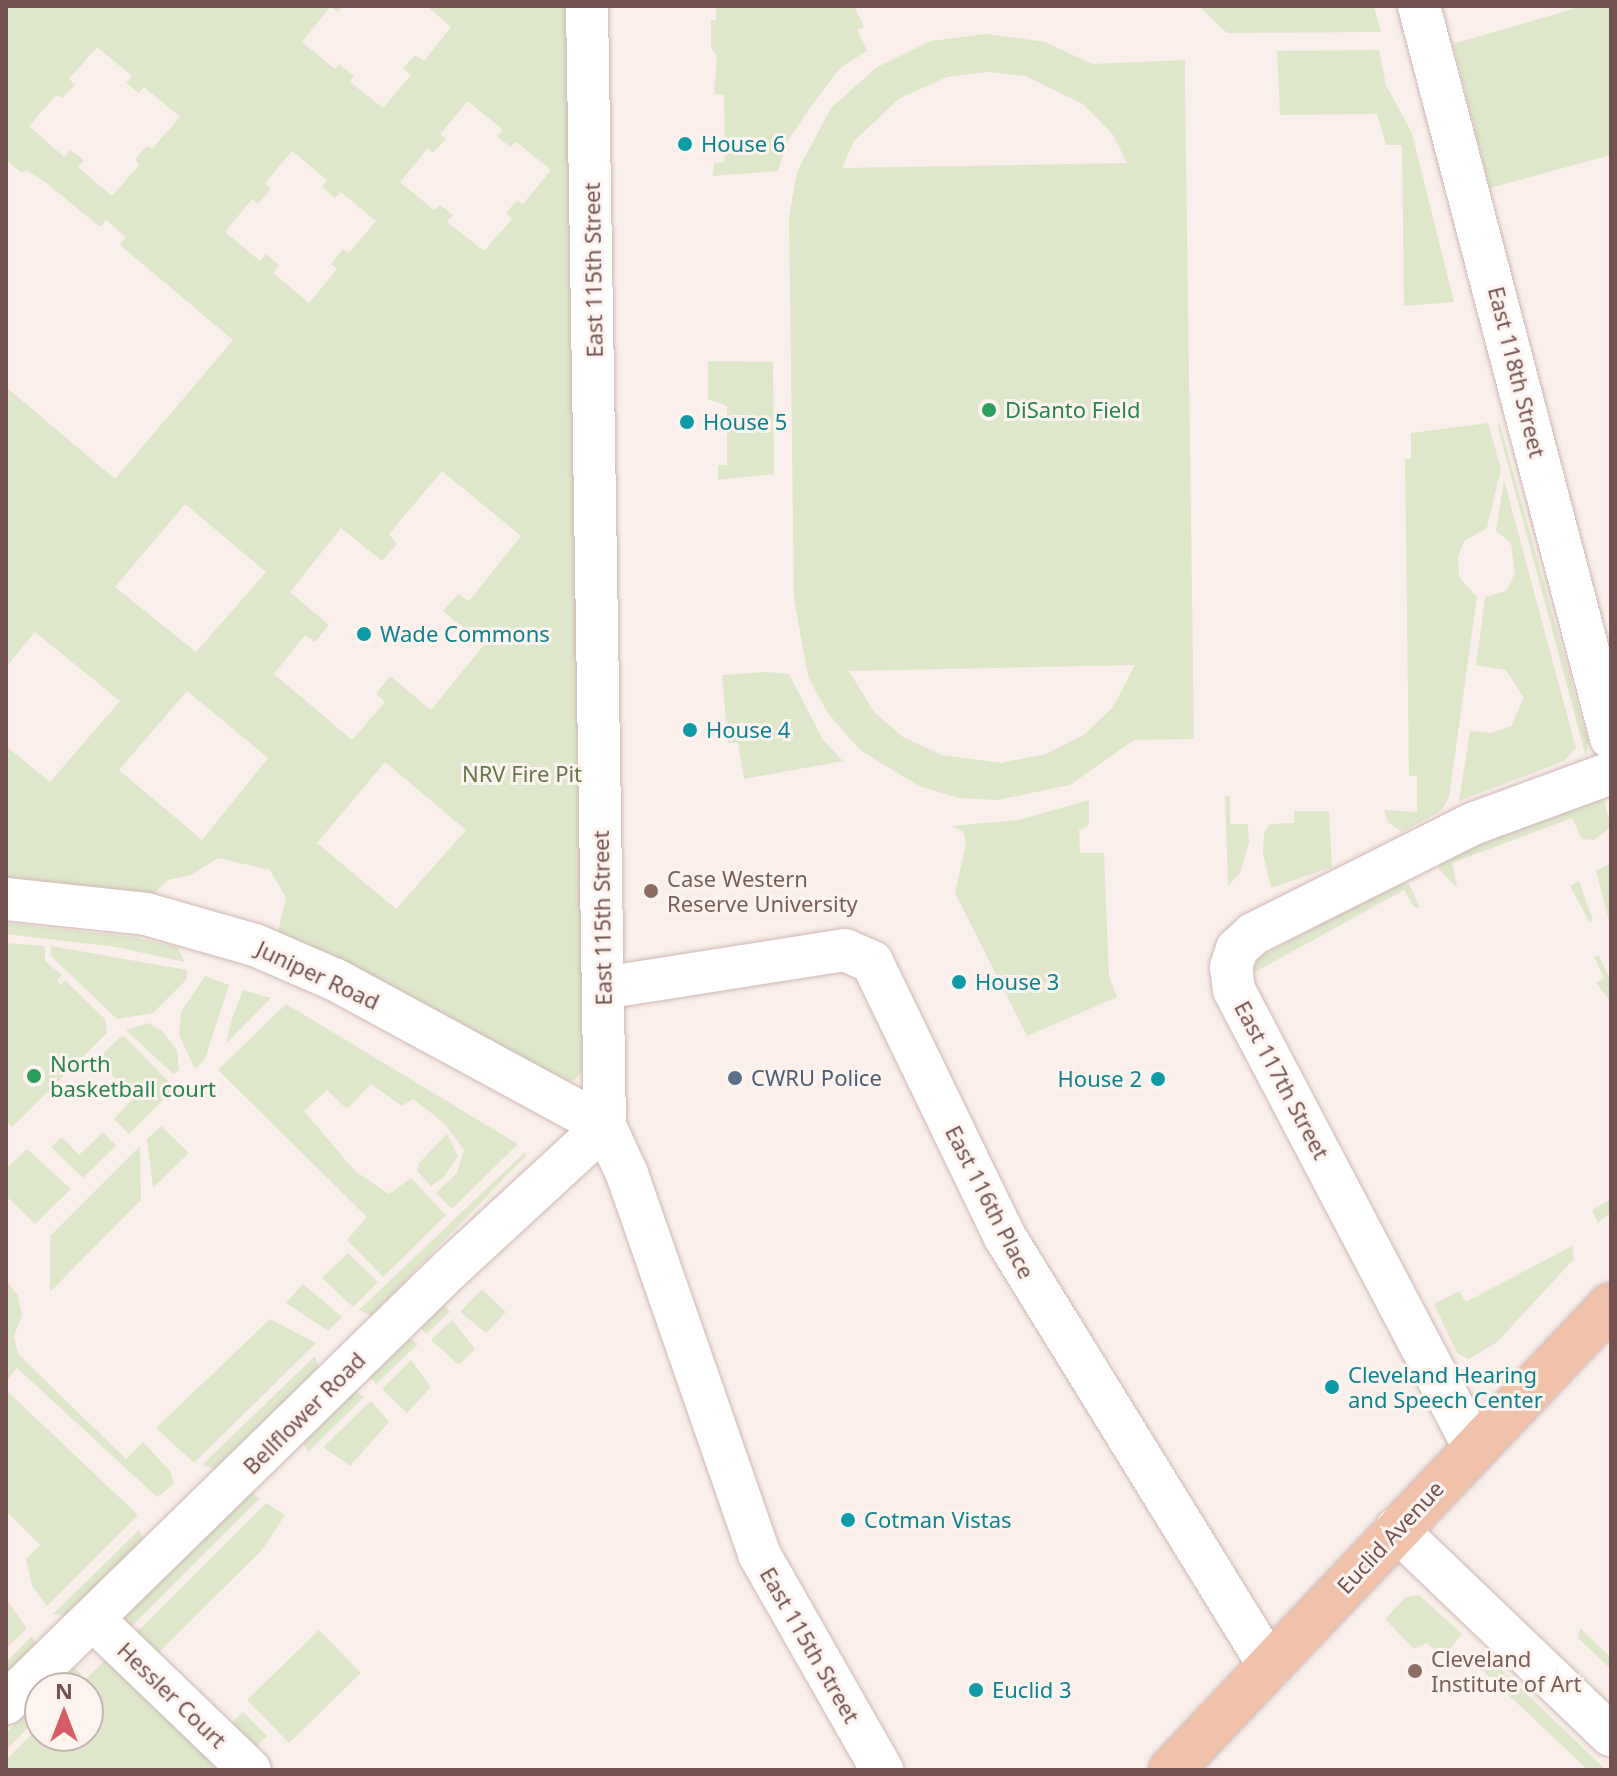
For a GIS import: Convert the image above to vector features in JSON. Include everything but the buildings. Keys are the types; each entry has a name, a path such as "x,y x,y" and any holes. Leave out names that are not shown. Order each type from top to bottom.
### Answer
{"main road":[{"name":"Euclid Avenue","path":"1171,1770 1611,1305"}],"street":[{"name":"East 115th Street","path":"587,6 605,1126 627,1174 759,1554 882,1770"},
{"name":"East 118th Street","path":"1419,6 1611,738"},
{"name":"East 117th Street","path":"1475,1449 1234,990 1231,967 1237,949 1253,934 1475,823 1611,773"},
{"name":"Juniper Road","path":"6,899 146,914 255,945 336,980 468,1056 605,1126"},
{"name":"East 116th Place","path":"603,988 845,950 872,962 1005,1237 1270,1667"},
{"name":"Bellflower Road","path":"6,1703 482,1238 605,1126"},
{"path":"1396,1529 1611,1735"},
{"name":"Hessler Court","path":"94,1620 250,1770"}],"green space":[{"name":"NRV Fire Pit","path":"6,6 343,6 338,12 330,7 302,42 335,69 339,64 354,76 350,82 383,108 411,75 403,68 415,55 424,61 451,27 427,6 572,6 586,1068 573,1081 548,1084 277,936 286,898 270,870 218,858 191,875 168,880 150,897 6,882 6,746 50,782 120,701 35,632 6,667 6,387 115,479 233,340 120,245 126,237 106,220 100,227 44,181 26,170 22,173 6,160","holes":["97,47 132,76 126,83 139,93 144,87 180,117 152,149 147,146 135,159 139,165 112,196 78,167 84,160 70,150 64,157 29,126 56,95 62,98 75,85 69,79","468,101 503,130 497,136 510,147 516,142 551,170 523,204 517,200 506,213 512,219 484,251 447,222 453,215 440,205 434,210 400,182 428,148 433,153 446,139 440,134","292,151 327,180 322,187 335,198 341,192 376,221 349,253 343,249 331,264 337,269 309,303 273,273 279,265 266,254 260,261 225,232 252,199 258,204 271,189 265,183","442,471 521,536 469,601 458,594 443,611 484,645 431,710 390,676 376,694 385,702 352,740 274,674 305,635 315,642 329,625 290,592 341,528 382,561 397,544 389,534","185,504 266,572 196,652 115,587","187,691 268,758 202,840 119,770","385,762 466,830 396,909 317,843"]},
{"path":"716,6 854,6 864,27 857,30 867,51 840,68 812,105 787,142 778,171 713,176 714,163 725,162 724,95 714,94 717,56 711,48 711,20 716,20"},
{"path":"1199,6 1374,6 1381,32 1227,33"},
{"path":"1583,6 1611,6 1611,155 1490,188 1453,44"},
{"name":"DiSanto Field","path":"986,34 1045,42 1092,64 1185,60 1194,739 1134,740 1070,785 997,800 959,798 919,786 860,750 827,712 808,676 794,599 789,217 797,172 831,108 877,67 931,41","holes":["989,72 1025,76 1083,104 1113,135 1127,163 842,168 854,141 900,98 947,77","1135,665 1113,707 1085,734 1046,754 1001,763 942,755 903,737 874,712 849,671"]},
{"path":"1379,50 1386,85 1412,133 1454,302 1404,306 1402,145 1386,145 1377,114 1280,115 1277,51"},
{"path":"708,361 773,362 774,474 718,480 718,465 727,465 727,406 708,399"},
{"path":"1499,421 1588,742 1586,757 1498,428"},
{"path":"1488,423 1501,469 1487,528 1464,541 1458,557 1459,577 1477,597 1449,797 1441,811 1402,832 1388,822 1384,810 1417,812 1417,776 1409,776 1405,459 1411,459 1411,433"},
{"path":"1504,480 1576,748 1564,761 1459,801 1470,731 1491,733 1511,726 1524,698 1506,670 1476,665 1485,597 1506,591 1515,573 1511,543 1496,531"},
{"path":"789,674 823,740 843,761 744,779 738,742 728,743 722,675"},
{"path":"1225,796 1230,796 1230,824 1248,824 1249,842 1240,873 1228,886"},
{"path":"1089,800 1089,825 1079,830 1080,853 1104,853 1109,976 1117,997 1027,1036 955,893 966,843 964,832 952,826 1019,820"},
{"path":"1604,800 1611,827 1594,840 1582,839 1572,818 1452,863 1457,888 1438,868 1444,856 1574,804"},
{"path":"1294,811 1329,811 1332,867 1271,888 1263,853 1264,833 1270,824 1294,823"},
{"path":"1609,864 1611,872 1611,928 1596,871"},
{"path":"1398,881 1409,884 1420,908 1414,907 1404,890 1253,973 1258,958"},
{"path":"1579,881 1593,920 1590,923 1570,886"},
{"path":"6,923 134,937 177,947 185,962 116,947 6,934"},
{"name":"North basketball court","path":"6,943 45,946 45,961 62,975 57,981 61,985 65,980 105,1019 107,1033 12,1127 6,1120"},
{"path":"51,946 187,970 187,979 153,1013 117,1019 51,956"},
{"path":"1594,956 1599,956 1611,981 1609,1000 1596,983 1604,978"},
{"path":"205,976 229,985 205,1059 195,1069 179,1035 181,1012"},
{"path":"243,990 271,998 226,1044 232,1019"},
{"path":"286,1004 518,1144 452,1209 436,1193 457,1173 464,1150 444,1123 413,1099 402,1106 371,1084 347,1109 327,1090 304,1111 355,1171 389,1194 411,1178 446,1215 383,1277 347,1240 367,1217 218,1070"},
{"path":"148,1023 162,1031 177,1050 179,1070 173,1074 126,1030"},
{"path":"123,1035 175,1088 129,1134 114,1119 135,1096 96,1060"},
{"path":"161,1126 189,1153 153,1188 147,1139"},
{"path":"103,1132 116,1146 83,1178 51,1147 62,1137 79,1155"},
{"path":"447,1134 458,1156 444,1177 431,1186 417,1171 419,1163"},
{"path":"140,1146 141,1200 50,1292 50,1236"},
{"path":"27,1149 71,1189 35,1224 6,1196 6,1169"},
{"path":"525,1152 526,1156 371,1316 359,1310"},
{"path":"1611,1199 1611,1212 1598,1223 1592,1210"},
{"path":"1572,1246 1574,1259 1497,1342 1469,1359 1457,1353 1434,1304 1459,1291 1466,1302"},
{"path":"348,1253 378,1282 353,1307 322,1278"},
{"path":"6,1280 18,1296 22,1315 14,1336 18,1354 126,1459 143,1442 170,1471 174,1483 163,1493 157,1497 17,1368 6,1381"},
{"path":"303,1284 342,1317 328,1331 286,1303"},
{"path":"482,1289 506,1312 486,1333 460,1312"},
{"path":"442,1303 450,1312 426,1334 419,1326"},
{"path":"270,1319 316,1343 194,1463 156,1428"},
{"path":"452,1320 475,1349 459,1365 431,1340"},
{"path":"408,1338 418,1344 376,1384 369,1375"},
{"path":"315,1356 319,1368 215,1469 202,1465"},
{"path":"411,1360 431,1387 407,1413 382,1389"},
{"path":"6,1390 138,1515 47,1606 32,1586 26,1559 40,1545 6,1511"},
{"path":"354,1391 364,1397 308,1452 302,1440"},
{"path":"371,1401 389,1422 350,1466 323,1447"},
{"path":"250,1493 260,1498 126,1632 125,1615"},
{"path":"266,1503 285,1515 262,1550 157,1654 135,1634"},
{"path":"139,1530 144,1540 67,1616 53,1614"},
{"path":"1419,1595 1462,1634 1443,1658 1427,1643 1414,1649 1385,1619 1406,1597"},
{"path":"6,1598 27,1629 6,1648"},
{"path":"1580,1628 1611,1658 1611,1669 1578,1638"},
{"path":"319,1630 361,1673 289,1743 247,1700"},
{"path":"32,1636 37,1646 6,1677 6,1662"},
{"path":"108,1657 227,1770 6,1770 6,1760 24,1742 24,1752 104,1752 104,1672 93,1672"},
{"path":"1488,1657 1606,1770 1588,1770 1478,1666"},
{"path":"243,1712 267,1736 250,1753 226,1729"},
{"path":"24,1715 24,1732 6,1750 6,1733"}],"place":[{"name":"House 6","path":"685,144"},
{"name":"DiSanto Field","path":"989,410"},
{"name":"House 5","path":"687,422"},
{"name":"Wade Commons","path":"364,634"},
{"name":"House 4","path":"690,730"},
{"name":"Case Western Reserve University","path":"651,891"},
{"name":"House 3","path":"959,982"},
{"name":"North basketball court","path":"34,1076"},
{"name":"CWRU Police","path":"735,1078"},
{"name":"House 2","path":"1158,1079"},
{"name":"Cleveland Hearing and Speech Center","path":"1332,1387"},
{"name":"Cotman Vistas","path":"848,1520"},
{"name":"Cleveland Institute of Art","path":"1415,1671"},
{"name":"Euclid 3","path":"976,1690"}]}
